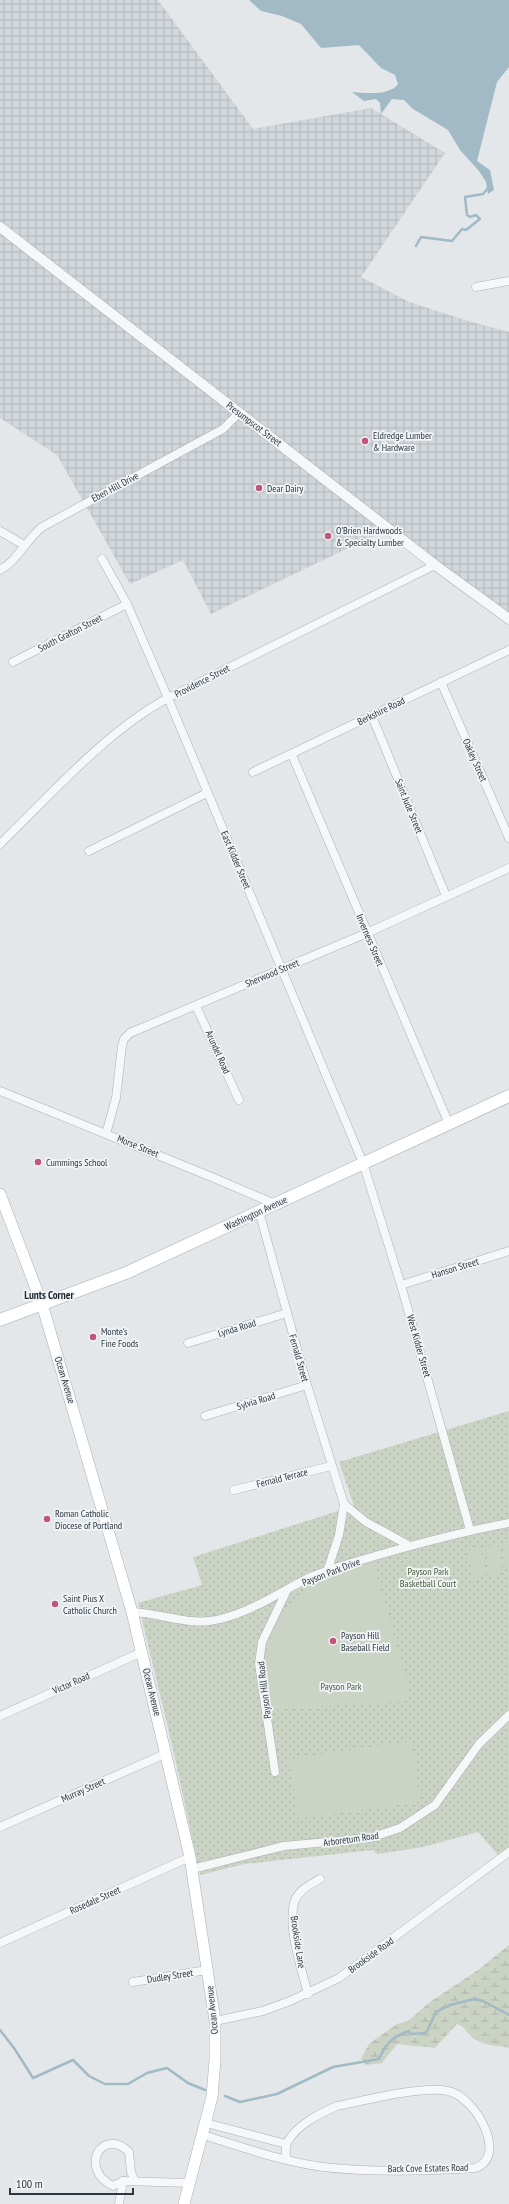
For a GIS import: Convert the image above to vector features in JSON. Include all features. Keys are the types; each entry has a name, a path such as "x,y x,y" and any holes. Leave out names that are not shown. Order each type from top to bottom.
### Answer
{"main road":[{"name":"Washington Avenue","path":"0,1320 126,1273 509,1096"},
{"name":"Ocean Avenue","path":"0,1194 42,1304 132,1612 190,1857 214,2021 214,2082 206,2123 184,2204"}],"street":[{"name":"Presumpscot Street","path":"0,227 434,565 509,620"},
{"path":"476,287 509,281"},
{"name":"Eben Hill Drive","path":"0,570 15,559 34,534 52,520 223,429 239,413"},
{"path":"0,531 24,546"},
{"name":"East Kidder Street","path":"102,559 127,604 168,698 363,1164"},
{"name":"Providence Street","path":"0,844 125,724 168,698 434,565"},
{"name":"South Grafton Street","path":"13,662 127,604"},
{"name":"Berkshire Road","path":"254,772 509,650"},
{"name":"Oakley Street","path":"440,682 509,838"},
{"name":"Saint Jude Street","path":"372,716 446,896"},
{"name":"Inverness Street","path":"292,755 449,1124"},
{"path":"89,851 207,793"},
{"name":"Sherwood Street","path":"106,1134 116,1098 118,1068 124,1039 137,1029 196,1006 281,968 367,933 509,868"},
{"name":"Arundel Road","path":"196,1006 239,1100"},
{"name":"Morse Street","path":"0,1091 275,1204"},
{"name":"West Kidder Street","path":"363,1164 401,1284 470,1530"},
{"name":"Fernald Street","path":"259,1211 307,1385 344,1504 339,1535 327,1572"},
{"name":"Hanson Street","path":"401,1284 509,1251"},
{"name":"Lynda Road","path":"188,1342 287,1313"},
{"name":"Sylvia Road","path":"205,1416 307,1385"},
{"name":"Fernald Terrace","path":"234,1490 331,1466"},
{"path":"344,1504 366,1522 410,1546"},
{"name":"Payson Park Drive","path":"132,1612 155,1613 197,1621 211,1621 235,1614 327,1572 410,1546 470,1530 509,1523"},
{"name":"Payson Hill Road","path":"275,1772 258,1664 262,1642 287,1590"},
{"name":"Victor Road","path":"0,1716 142,1652"},
{"name":"Arboretum Road","path":"192,1869 284,1846 364,1838 400,1828 435,1805 479,1744 509,1715"},
{"name":"Murray Street","path":"0,1827 166,1753"},
{"name":"Brookside Road","path":"214,2021 262,2011 308,1994 352,1970 509,1852"},
{"name":"Rosedale Street","path":"0,1943 190,1857"},
{"name":"Brookside Lane","path":"308,1994 293,1927 293,1912 297,1898 306,1887 320,1879"},
{"name":"Dudley Street","path":"133,1982 207,1970"},
{"name":"Back Cove Estates Road","path":"203,2135 324,2167 352,2169 458,2169 484,2166 493,2157 495,2144 489,2128 474,2106 458,2094 438,2089 337,2106 309,2121 286,2144"},
{"path":"206,2123 286,2144 286,2158"},
{"path":"135,2181 131,2172 129,2152 122,2146 114,2144 106,2145 96,2154 96,2168 106,2182 113,2186 123,2181 190,2183"},
{"path":"119,2204 123,2181"}],"shaded area":[{"path":"0,0 158,0 253,129 371,108 445,153 361,277 409,302 468,321 509,332 509,615 392,527 211,614 183,560 130,584 57,455 0,418"}],"green space":[{"name":"Payson Park","path":"509,1411 509,1847 498,1855 478,1832 423,1847 377,1854 373,1850 244,1864 200,1875 173,1749 138,1603 202,1585 193,1557 354,1506 339,1462"},
{"path":"509,1542 509,1572 508,1572 502,1544"},
{"path":"498,1545 503,1573 490,1576 485,1547"},
{"path":"481,1548 486,1576 473,1579 467,1550"},
{"name":"Payson Hill Baseball Field","path":"373,1561 411,1695 406,1701 270,1710 265,1680 264,1661 274,1629 282,1613 292,1601 314,1583 342,1571"},
{"name":"Payson Park Basketball Court","path":"444,1564 448,1582 420,1588 417,1569"},
{"path":"412,1741 420,1802 298,1819 289,1759"},
{"path":"509,1945 509,2048 477,2041 466,2030 457,2024 435,2048 397,2044 382,2063 366,2065 361,2059 369,2044 397,2024 408,2021 430,2002 478,1970"}],"water":[{"path":"249,0 509,0 509,67 497,82 477,161 490,170 494,190 488,194 486,182 479,171 460,150 448,130 413,109 404,100 392,99 381,114 380,103 376,99 364,101 352,92 383,92 394,88 398,84 395,75 381,68 359,45 321,48 301,24 282,16 261,11"}],"waterway":[{"path":"416,246 421,237 452,241 462,229 466,230 480,219 476,215 470,217 467,215 465,197 483,194 489,187"},
{"path":"225,2096 240,2102 277,2094 333,2067 379,2059 387,2044 399,2035 409,2031 410,2034 426,2033 436,2012 450,2005 474,1999 483,2001 509,2015"},
{"path":"0,2030 14,2048 33,2078 73,2060 89,2076 105,2084 128,2084 147,2073 167,2068 188,2083 205,2090"}],"place":[{"name":"Eldredge Lumber & Hardware","path":"365,441"},
{"name":"Dear Dairy","path":"259,488"},
{"name":"O'Brien Hardwoods & Specialty Lumber","path":"328,536"},
{"name":"Cummings School","path":"38,1162"},
{"name":"Monte's Fine Foods","path":"93,1337"},
{"name":"Roman Catholic Diocese of Portland","path":"47,1519"},
{"name":"Saint Pius X Catholic Church","path":"55,1604"},
{"name":"Payson Hill Baseball Field","path":"333,1641"}],"district":[{"name":"Lunts Corner","path":"49,1295"}]}
